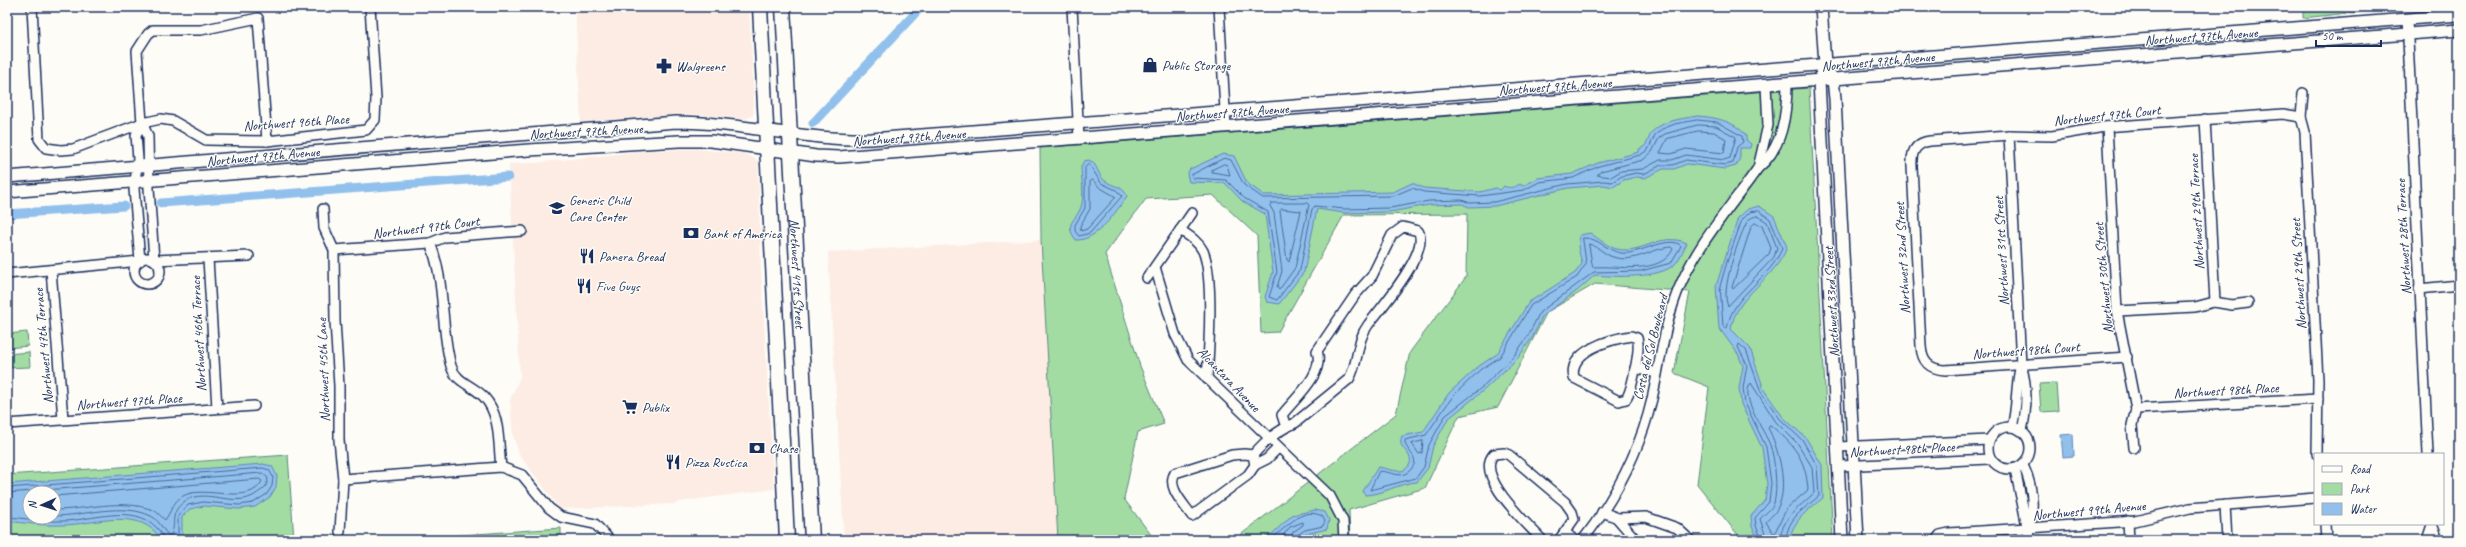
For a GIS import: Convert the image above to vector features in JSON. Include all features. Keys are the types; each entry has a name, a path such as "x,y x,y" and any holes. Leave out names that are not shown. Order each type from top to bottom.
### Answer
{"main road":[{"name":"Northwest 41st Street","path":"760,7 787,540"},
{"name":"Northwest 41st Street","path":"784,7 812,540"}],"street":[{"name":"Northwest 96th Place","path":"32,7 37,130 39,139 46,148 61,150 73,149 142,123 161,119 173,121 206,140 267,141 366,130 375,120 376,113 370,7"},
{"path":"1072,7 1079,138"},
{"path":"1219,7 1226,127"},
{"name":"Northwest 33rd Street","path":"1821,7 1825,64 1833,79 1858,540"},
{"name":"Northwest 97th Avenue","path":"7,177 662,123 708,123 790,134 871,139 1225,110 2459,15"},
{"path":"142,123 136,135 138,166 135,182 140,261 135,268 136,276 141,283 150,284 160,276 160,267 154,260 148,181 148,136 142,123 137,51 142,42 153,30 201,30 258,18 267,141"},
{"name":"Northwest 28th Terrace","path":"2407,19 2428,453"},
{"name":"Northwest 97th Avenue","path":"7,192 529,150 652,142 711,141 816,156 839,157 2459,30"},
{"name":"Northwest 33rd Street","path":"1825,64 1819,80 1842,540"},
{"path":"1597,82 1598,98"},
{"name":"Costa del Sol Boulevard","path":"1583,540 1632,462 1648,415 1669,319 1684,278 1712,229 1758,168 1770,158 1782,126 1787,83"},
{"name":"Costa del Sol Boulevard","path":"1758,168 1768,130 1766,85"},
{"name":"Northwest 29th Street","path":"2303,93 2301,117 2305,135 2318,399 2317,453"},
{"path":"1357,100 1358,117"},
{"name":"Northwest 97th Court","path":"1916,147 1930,141 2008,135 2052,136 2107,127 2205,119 2286,114 2301,117"},
{"name":"Northwest 29th Terrace","path":"2205,119 2215,302"},
{"name":"Northwest 30th Street","path":"2107,127 2117,311 2136,409 2132,425 2134,448"},
{"name":"Northwest 31st Street","path":"2008,135 2021,365 2027,387 2022,431"},
{"name":"Northwest 32nd Street","path":"1916,147 1912,156 1912,166 1921,346 1924,359 1929,366"},
{"name":"Northwest 45th Lane","path":"323,209 324,228 334,250 339,386 339,440 343,479 340,532"},
{"path":"1147,278 1192,213"},
{"path":"1278,448 1267,459 1255,465 1248,475 1192,516 1174,490 1171,482 1175,473 1180,470 1232,455 1253,455 1268,438 1295,423 1349,379 1354,370 1364,330 1408,271 1420,238 1418,231 1403,227 1392,235 1372,276 1355,296 1317,351 1320,361 1316,372 1282,415 1286,427"},
{"path":"1180,230 1199,245 1206,264 1209,304 1207,379"},
{"name":"Northwest 97th Court","path":"334,250 430,243 445,237 522,231"},
{"path":"430,243 438,261 439,286 451,367 460,382 483,397 496,417 501,467"},
{"path":"7,274 140,261 147,258 154,260 249,256"},
{"name":"Northwest 46th Terrace","path":"208,258 216,408"},
{"name":"Alcantara Avenue","path":"1155,267 1178,341 1188,360 1278,448 1330,496 1343,522 1344,540"},
{"name":"Northwest 47th Terrace","path":"51,270 63,420"},
{"path":"2419,288 2459,285"},
{"path":"2117,311 2195,307 2215,302 2229,304 2248,303"},
{"path":"1631,336 1637,338 1639,344 1635,368 1628,396 1622,401 1578,382 1574,378 1573,373 1576,361 1586,351 1631,336"},
{"name":"Northwest 98th Court","path":"1929,366 1945,370 2127,357"},
{"name":"Northwest 31st Street","path":"2012,427 2017,403 2016,380 2021,365"},
{"path":"1635,368 1657,373"},
{"name":"Northwest 98th Place","path":"2136,409 2318,399"},
{"name":"Northwest 97th Place","path":"7,424 254,406"},
{"path":"2012,427 2022,431 2030,445 2028,458 2019,467 2001,468 1990,458 1988,451 1989,440 2000,428 2012,427"},
{"name":"Northwest 98th Place","path":"1838,447 1989,440"},
{"path":"1542,540 1497,489 1490,466 1494,454 1504,453 1509,455 1568,505 1574,519 1566,533 1559,540"},
{"path":"1253,455 1255,465"},
{"name":"Northwest 98th Place","path":"1838,466 1990,458"},
{"path":"343,479 501,467 522,475 549,508 560,517 595,524 609,539"},
{"path":"2019,467 2030,540"},
{"name":"Northwest 99th Avenue","path":"1936,540 1949,533 2128,521 2154,518 2190,508 2314,498"},
{"path":"2225,505 2227,540"},
{"path":"1602,512 1617,518 1646,517 1677,528 1690,540"},
{"path":"1617,518 1636,540"},
{"path":"2128,521 2128,540"},
{"path":"2325,525 2326,540"},
{"path":"2427,540 2432,525"},
{"path":"2432,525 2438,540"},
{"path":"1566,533 1574,540"}],"shaded area":[{"path":"575,7 749,7 754,99 753,115 746,119 696,114 581,122"},
{"path":"696,149 746,154 758,161 761,272 774,489 684,501 673,504 560,509 519,454 513,436 510,400 520,377 509,164 534,163 645,151"},
{"path":"1041,240 1058,540 844,540 828,252"}],"green space":[{"path":"2303,7 2404,7 2303,18"},
{"path":"1809,88 1833,540 1742,540 1697,484 1709,387 1674,373 1690,292 1595,284 1547,312 1498,407 1459,416 1425,488 1349,510 1350,540 1234,540 1396,414 1410,352 1466,277 1467,214 1344,215 1278,332 1261,333 1257,236 1213,195 1146,199 1105,254 1140,366 1164,424 1138,432 1124,499 1155,540 1058,540 1041,240 1040,148"},
{"path":"27,332 28,346 7,348 7,334"},
{"path":"29,352 30,367 7,368 7,354"},
{"path":"2056,383 2058,411 2041,412 2039,384"},
{"path":"288,455 294,540 7,540 7,475"},
{"path":"561,528 561,540 391,540"}],"water":[{"path":"1697,116 1711,117 1730,123 1746,135 1746,140 1751,144 1750,148 1740,148 1740,158 1736,166 1725,169 1687,164 1674,169 1663,169 1645,178 1636,177 1624,180 1613,187 1604,185 1568,188 1495,206 1469,207 1462,204 1429,205 1390,212 1344,213 1317,209 1304,272 1279,304 1267,302 1265,297 1273,272 1265,214 1242,201 1225,183 1189,182 1187,174 1190,169 1223,154 1234,156 1247,183 1264,195 1393,192 1412,183 1424,188 1480,192 1496,188 1500,190 1504,186 1512,187 1520,184 1523,186 1538,178 1572,174 1598,163 1639,152 1639,149 1645,146 1650,134 1656,128 1667,122"},
{"path":"1089,160 1094,164 1104,180 1123,190 1127,196 1112,217 1098,231 1084,239 1076,240 1072,234 1071,226 1079,212 1082,202 1083,192 1081,166 1084,161"},
{"path":"1759,206 1774,216 1787,247 1782,258 1740,306 1734,317 1731,329 1750,348 1764,390 1783,417 1806,438 1822,465 1823,498 1802,516 1794,526 1789,540 1759,540 1752,527 1751,516 1765,500 1767,484 1762,448 1741,404 1739,388 1743,366 1738,354 1719,328 1716,286 1738,218 1748,209"},
{"path":"1590,233 1610,246 1617,249 1626,250 1635,249 1659,241 1677,240 1687,243 1677,262 1668,269 1648,275 1636,276 1595,275 1577,291 1543,315 1532,338 1518,358 1484,390 1448,419 1433,446 1428,468 1417,482 1403,484 1378,493 1365,495 1363,491 1378,467 1400,471 1408,467 1410,458 1401,443 1402,436 1423,432 1449,393 1479,366 1497,354 1529,302 1575,273 1582,264 1578,247 1580,235"},
{"path":"2073,434 2074,456 2063,457 2061,435"},
{"path":"263,464 272,466 277,476 276,487 270,497 255,507 239,509 204,506 190,509 182,517 182,540 161,540 152,529 142,523 129,520 116,519 62,525 62,485 22,485 22,523 7,521 7,484"},
{"path":"1315,510 1325,512 1329,520 1327,529 1306,534 1297,540 1259,540 1272,534 1292,515"}],"waterway":[{"path":"813,123 921,7"},
{"path":"161,203 508,177"},
{"path":"7,214 124,206"}],"place":[{"name":"Public Storage","path":"1150,65"},
{"name":"Walgreens","path":"664,66"},
{"name":"Genesis Child Care Center","path":"557,208"},
{"name":"Bank of America","path":"691,233"},
{"name":"Panera Bread","path":"587,256"},
{"name":"Five Guys","path":"584,286"},
{"name":"Publix","path":"630,407"},
{"name":"Chase","path":"757,448"},
{"name":"Pizza Rustica","path":"673,462"}]}
